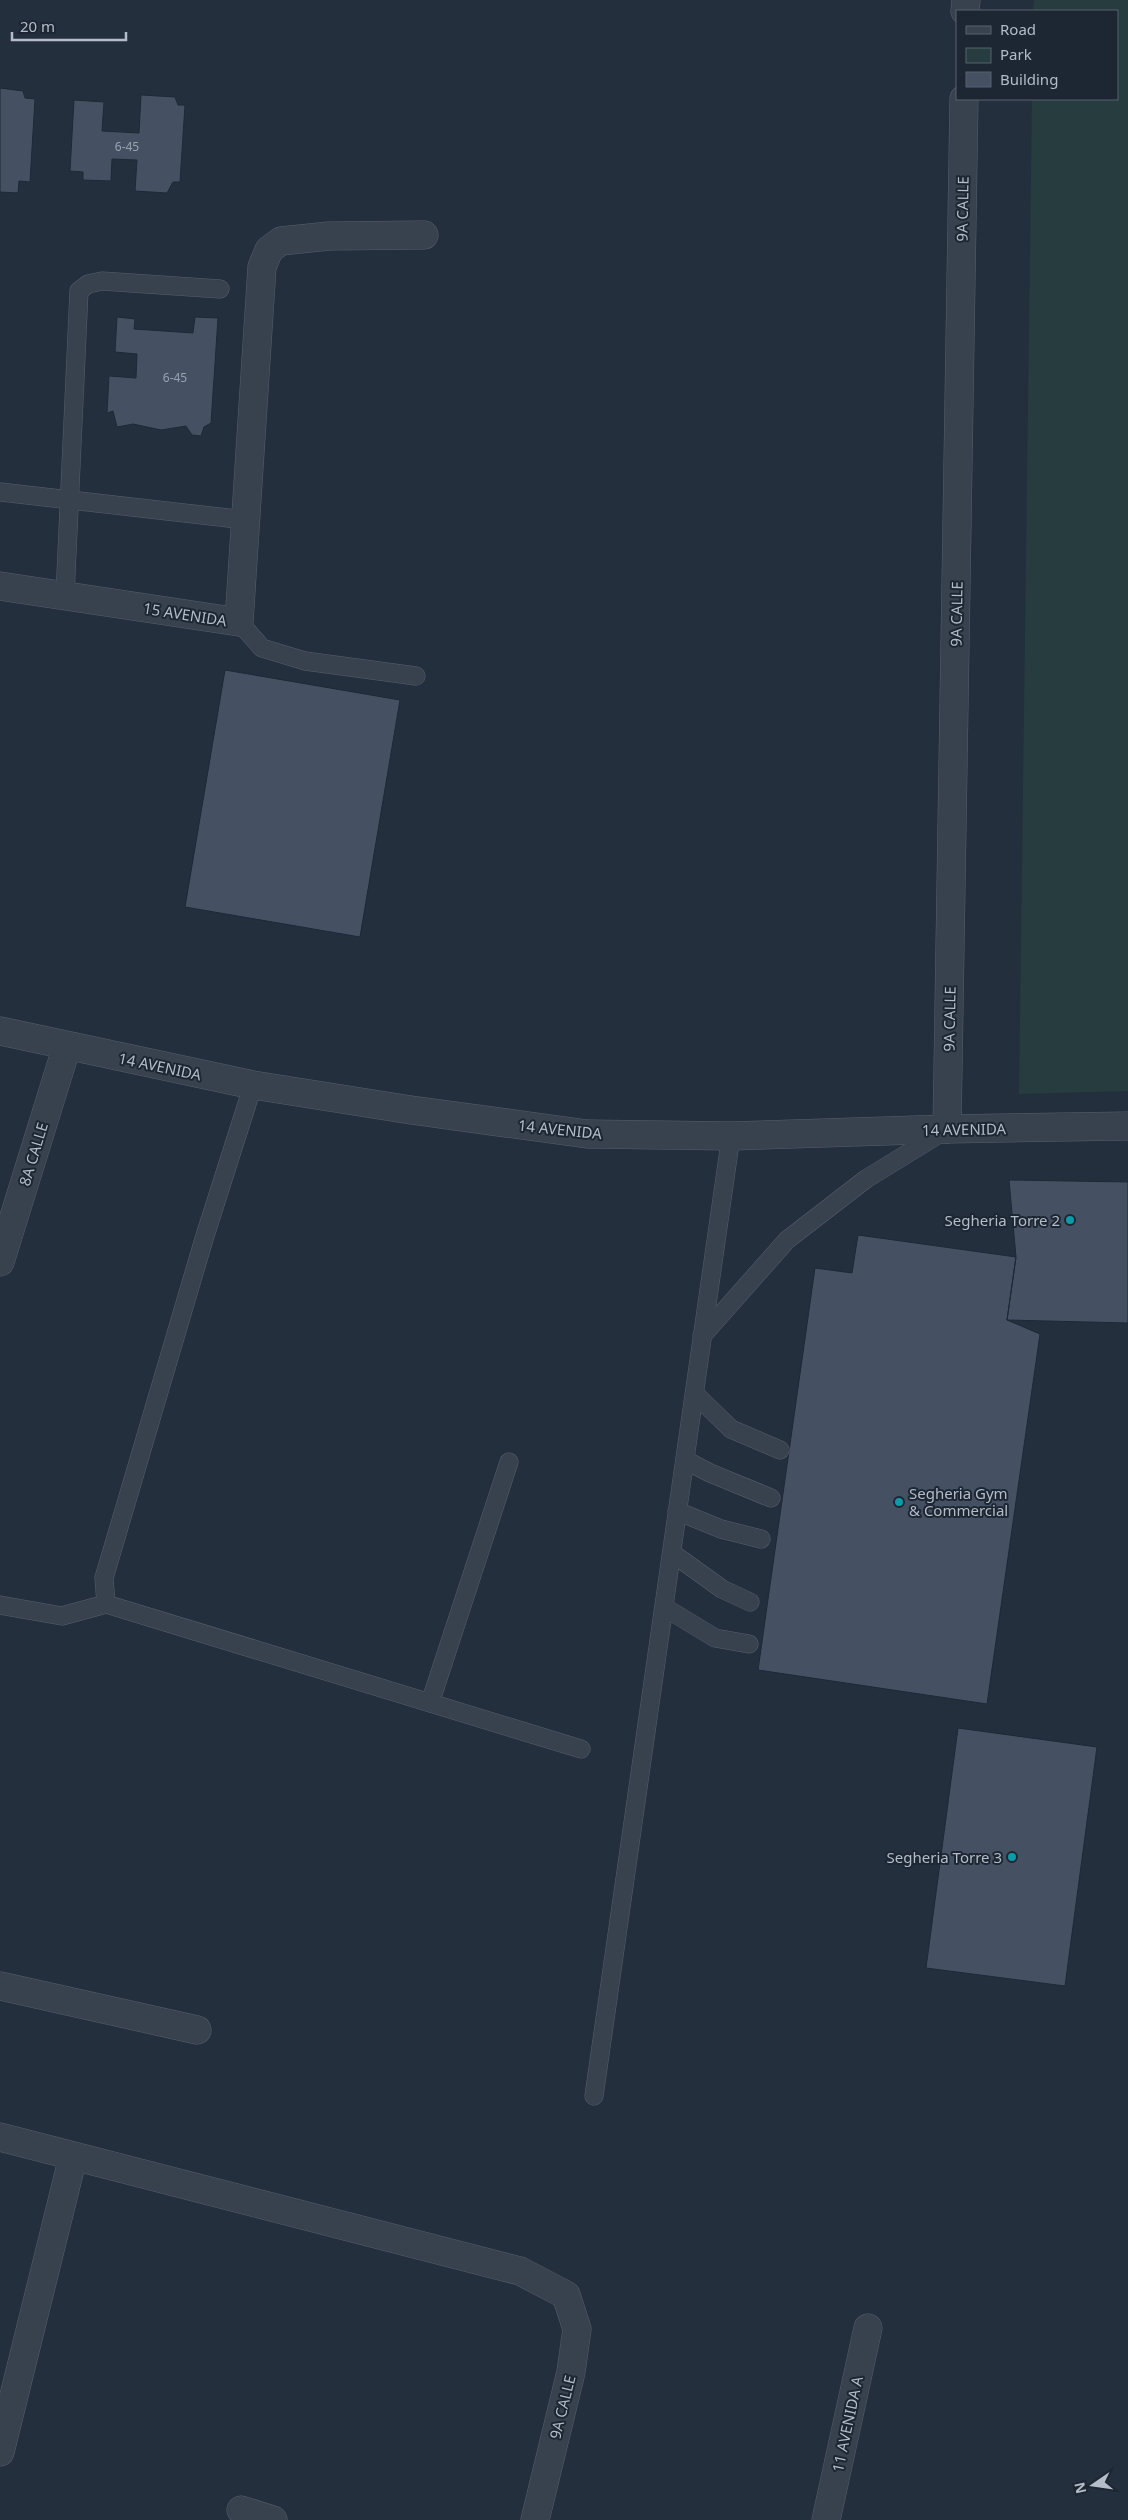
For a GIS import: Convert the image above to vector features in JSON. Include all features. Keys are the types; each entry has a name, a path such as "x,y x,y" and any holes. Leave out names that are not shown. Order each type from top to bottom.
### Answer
{"street":[{"name":"9A CALLE","path":"947,1129 964,100"},
{"path":"239,622 262,268 268,250 281,241 329,236 424,235"},
{"name":"15 AVENIDA","path":"0,586 239,622"},
{"name":"14 AVENIDA","path":"0,1031 253,1086 587,1134 731,1136 947,1129 1128,1126"},
{"name":"8A CALLE","path":"1,1255 67,1046"},
{"path":"0,1986 197,2030"},
{"path":"0,2137 73,2157 0,2452"},
{"name":"9A CALLE","path":"73,2157 520,2271 566,2294 578,2329 571,2372 535,2520"},
{"name":"11 AVENIDA A","path":"826,2520 868,2328"},
{"path":"241,2510 273,2520"}],"lane":[{"path":"65,596 79,291 88,284 102,281 220,289"},
{"path":"0,492 69,498 246,520"},
{"name":"15 AVENIDA","path":"239,622 262,648 305,661 416,676"},
{"path":"106,1604 104,1578 202,1249 253,1086"},
{"path":"702,1336 787,1240 866,1179 947,1129"},
{"path":"594,2096 731,1136"},
{"path":"694,1394 731,1429 780,1450"},
{"path":"685,1460 710,1473 771,1498"},
{"path":"430,1704 509,1462"},
{"path":"677,1511 720,1529 761,1539"},
{"path":"672,1553 722,1589 750,1602"},
{"path":"0,1605 62,1616 106,1604 580,1749"},
{"path":"664,1607 715,1638 749,1644"}],"green space":[{"path":"1034,0 1128,0 1128,1091 1019,1094 1032,100 1118,100 1118,10 1033,10"}],"building":[{"path":"0,88 23,91 25,98 35,99 30,182 19,181 18,193 0,192"},
{"path":"141,95 175,97 178,105 185,105 180,182 173,182 167,193 135,191 137,160 112,159 111,181 83,180 83,172 70,171 74,100 104,102 102,131 139,133"},
{"path":"117,317 135,319 134,329 193,333 195,317 218,318 211,423 204,427 201,436 192,435 186,426 161,430 133,424 117,427 113,411 107,413 109,376 136,378 137,354 115,352"},
{"path":"225,670 400,700 360,937 185,907"},
{"name":"Segheria Torre 2","path":"1009,1180 1128,1182 1128,1323 1007,1320 1016,1257"},
{"name":"Segheria Gym & Commercial","path":"858,1235 1016,1257 1007,1320 1040,1334 987,1704 758,1670 815,1268 852,1273"},
{"name":"Segheria Torre 3","path":"958,1728 1097,1747 1065,1986 926,1968"}],"place":[{"name":"Segheria Torre 2","path":"1070,1220"},
{"name":"Segheria Gym & Commercial","path":"899,1502"},
{"name":"Segheria Torre 3","path":"1012,1857"}]}
